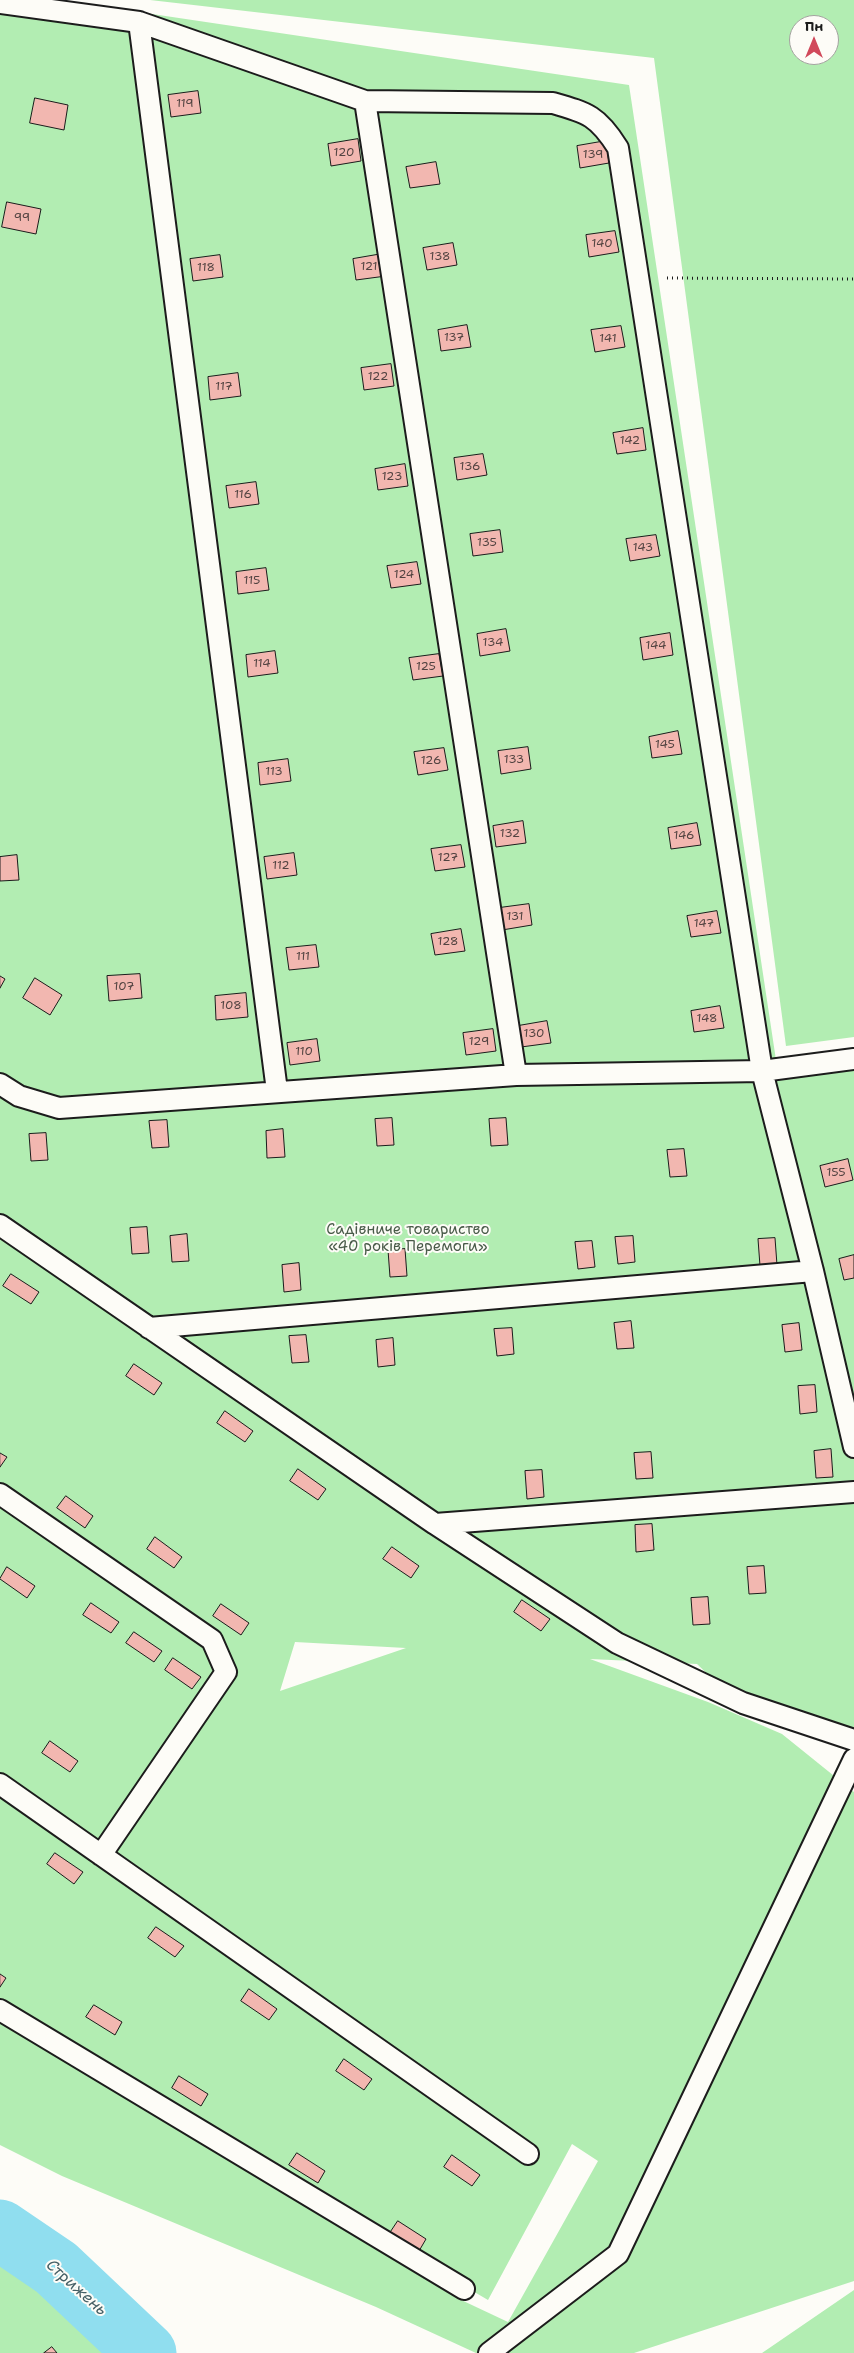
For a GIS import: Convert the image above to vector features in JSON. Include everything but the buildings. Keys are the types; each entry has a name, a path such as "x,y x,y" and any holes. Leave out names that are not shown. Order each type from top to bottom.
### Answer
{"lane":[{"path":"0,3 138,22 365,101 554,103 582,111 604,127 618,148 762,1071 813,1271 854,1447"},
{"path":"138,22 277,1091"},
{"path":"365,101 516,1075"},
{"path":"0,1084 19,1096 59,1108 516,1075 762,1071 854,1059"},
{"path":"0,1226 435,1524 617,1643 743,1703 854,1740"},
{"path":"150,1328 813,1271"},
{"path":"435,1524 854,1492"},
{"path":"0,1494 212,1640 226,1672 101,1855"},
{"path":"489,2353 618,2254 854,1759"},
{"path":"0,1784 528,2154"},
{"path":"0,2010 464,2289"}],"path":[{"path":"638,278 854,279"}],"green space":[{"name":"Садівниче товариство «40 років Перемоги»","path":"0,0 58,0 629,85 776,1060 854,1050 854,1752 814,1727 724,1690 697,1664 590,1659 708,1702 782,1734 854,1792 854,2281 634,2353 476,2353 376,2307 62,2176 0,2145 0,2023 457,2298 508,2322 598,2161 572,2144 488,2300 0,2014","holes":["295,1642 406,1648 280,1691"]},
{"path":"150,0 854,0 854,1037 786,1046 654,58"},
{"path":"0,2248 106,2315 138,2353 0,2353"},
{"path":"854,2290 854,2353 762,2353"}],"waterway":[{"name":"Стрижень","path":"0,2230 56,2268 146,2353"}]}
